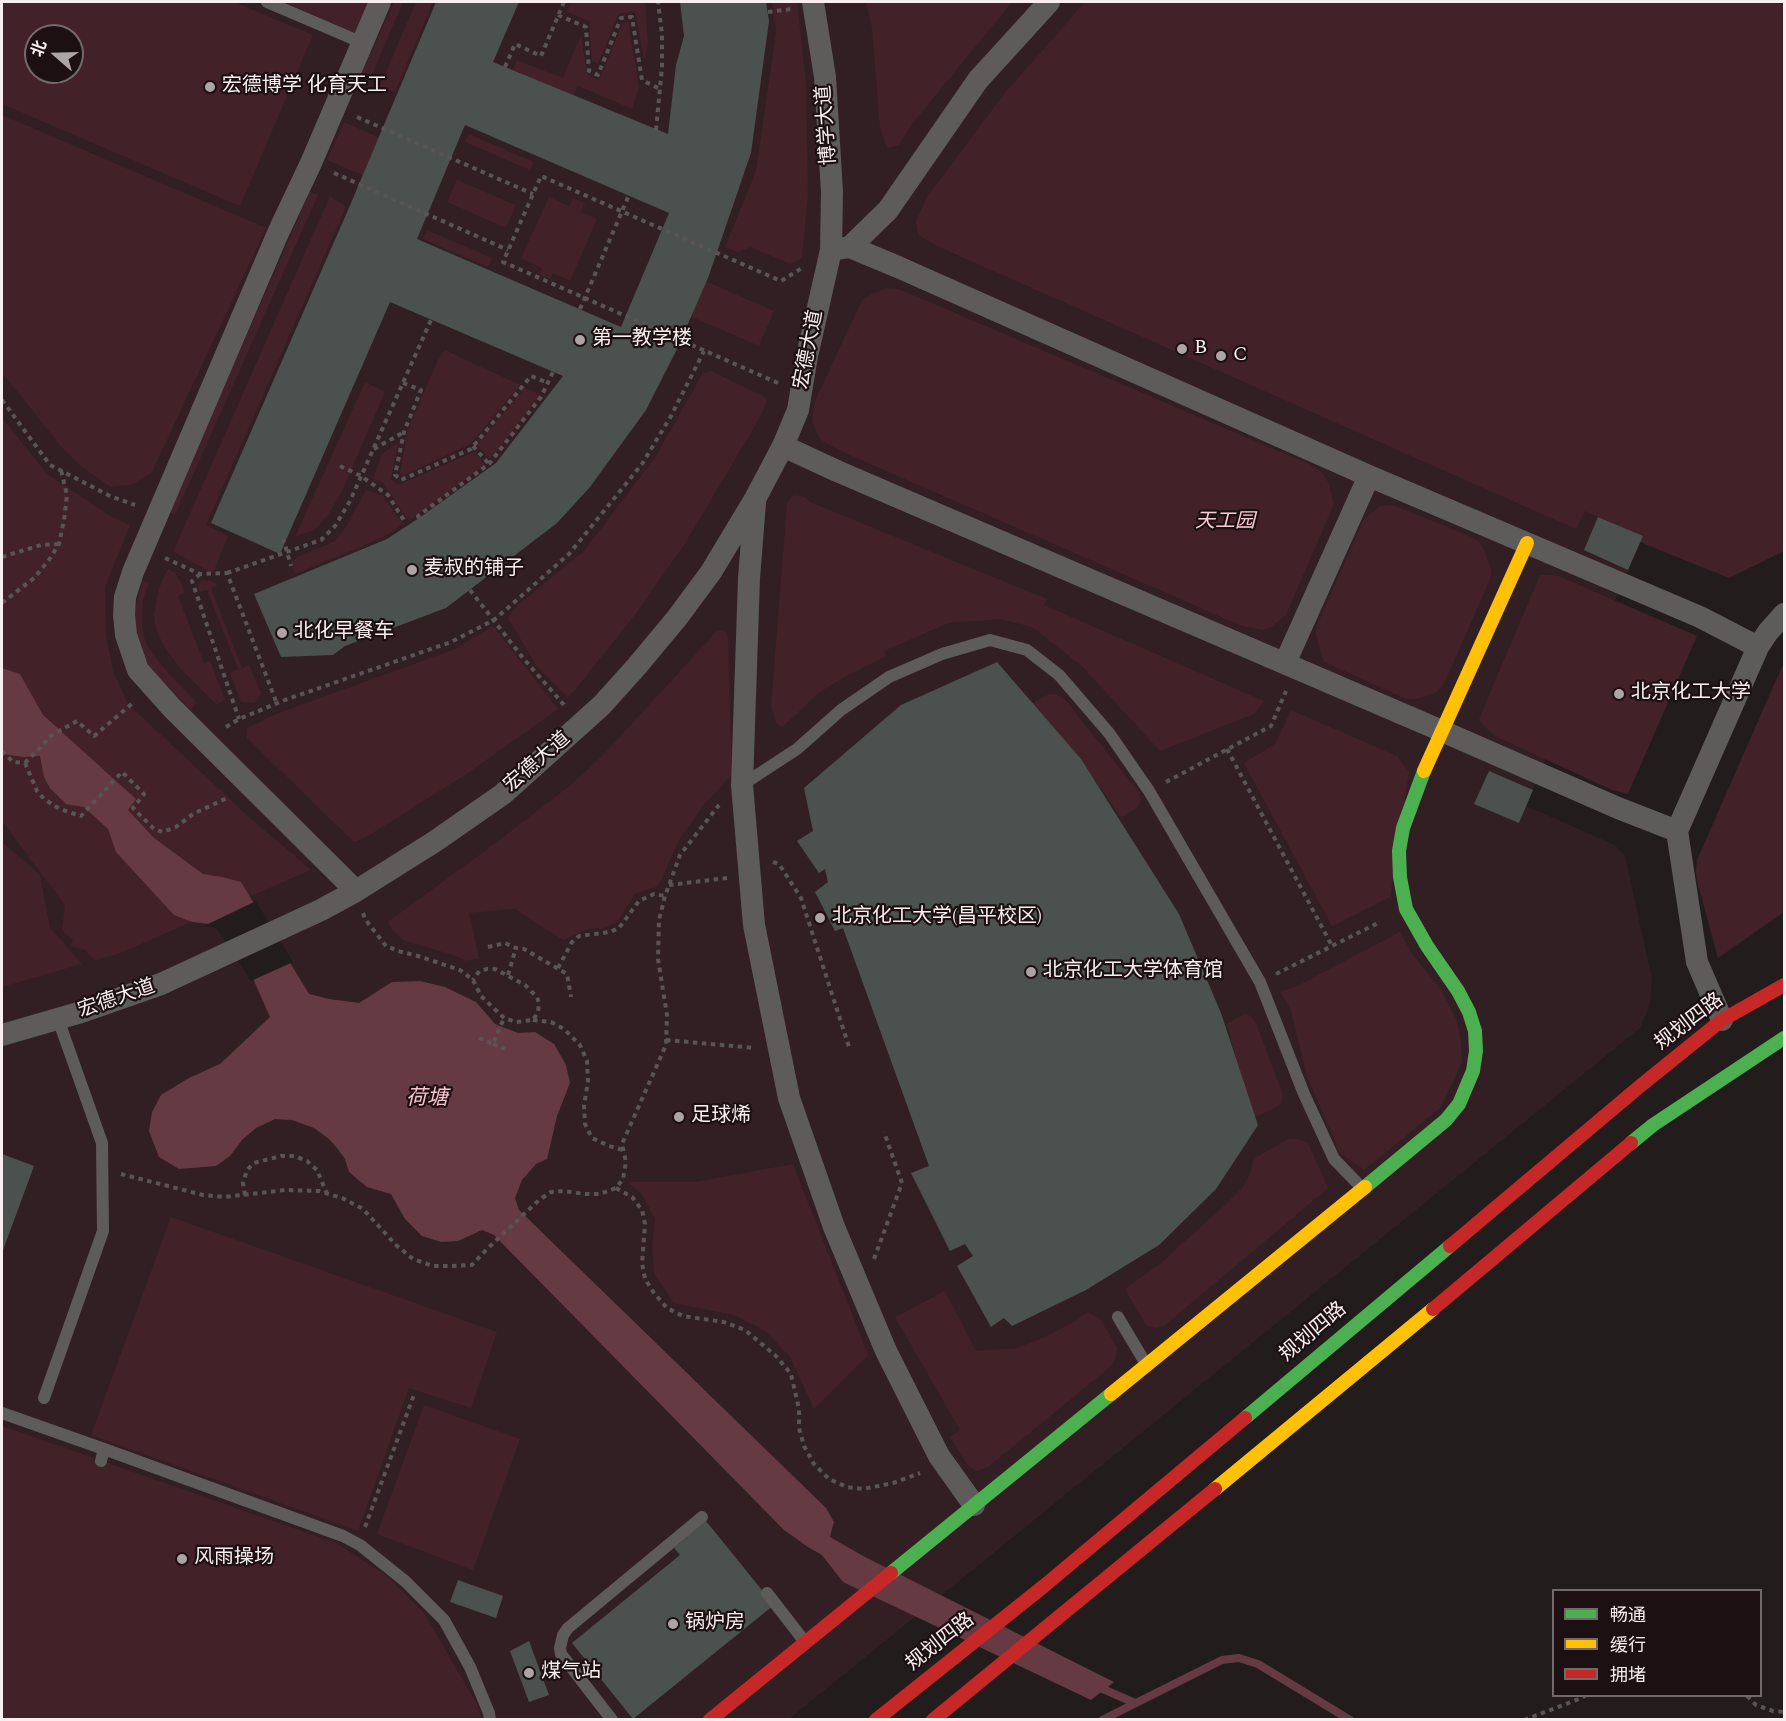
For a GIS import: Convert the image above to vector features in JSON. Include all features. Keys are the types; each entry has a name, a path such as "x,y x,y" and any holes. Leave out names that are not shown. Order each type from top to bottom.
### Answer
{"main road":[{"path":"710,1719 1363,1189 1446,1120 1459,1104 1473,1071 1476,1051 1475,1031 1458,991 1427,946 1406,909 1400,877 1399,851 1403,828 1417,787 1527,543"},
{"name":"规划四路","path":"876,1719 1044,1586 1425,1264 1639,1087 1722,1020 1785,985"},
{"path":"933,1719 1302,1417 1653,1125 1785,1038"}],"street":[{"path":"356,891 138,670 126,635 125,597 143,547 380,2"},
{"name":"博学大道","path":"813,2 825,77 832,192 841,248"},
{"path":"1049,2 978,80 888,210 841,248 1700,617 1758,647"},
{"name":"宏德大道","path":"2,1035 58,1019 161,984 321,910 434,842 503,794 583,724 637,666 677,618 711,572 755,499 783,446 798,410 807,356 841,248"},
{"path":"783,446 1618,808 1677,831"},
{"path":"1291,666 1369,476"},
{"path":"755,499 749,578 742,785 754,925 789,1098 834,1227 886,1351 939,1456 974,1505"},
{"path":"1722,1020 1697,962 1677,831 1758,647 1785,614"}],"lane":[{"path":"267,2 363,43"},
{"path":"742,785 796,749 841,710 889,677 942,654 990,640 1027,650 1059,675 1109,733 1149,791 1260,982 1304,1094 1334,1159 1363,1189"},
{"path":"44,1398 103,1231 102,1143 58,1019"},
{"path":"1118,1317 1146,1364"},
{"path":"2,1413 103,1455 343,1536 360,1545 405,1581 444,1620 470,1667 490,1719"},
{"path":"612,1719 561,1654 563,1635 568,1628 702,1517"},
{"path":"767,1593 805,1642"}],"path":[{"path":"505,67 515,44 541,56 564,2"},
{"path":"656,130 662,34 658,2"},
{"path":"558,15 586,27 589,71 597,75 621,18 632,17 642,80 660,89"},
{"path":"334,107 533,194"},
{"path":"311,163 508,250"},
{"path":"801,393 503,262 540,176 781,281 841,248"},
{"path":"580,309 629,195"},
{"path":"143,547 200,574 227,573 321,540 335,526 350,501 431,320"},
{"path":"205,740 239,719 451,642 494,620 569,554 642,464 671,416 704,351"},
{"path":"419,518 418,516 489,464 541,397 553,372"},
{"path":"403,383 421,390 404,432 395,476 400,480 471,449 531,376 548,383"},
{"path":"2,400 50,465 110,496 158,513"},
{"path":"374,450 404,432"},
{"path":"473,446 489,464"},
{"path":"340,466 362,476 388,495 405,522"},
{"path":"2,603 34,578 59,544 67,495 61,470"},
{"path":"283,538 291,566"},
{"path":"2,557 41,544 59,544"},
{"path":"227,573 277,704"},
{"path":"200,574 192,581 239,719"},
{"path":"470,590 523,658 583,724"},
{"path":"1149,791 1270,726 1291,666"},
{"path":"25,763 52,735 77,721 94,736 152,686"},
{"path":"1227,749 1332,946"},
{"path":"2,751 13,762 25,763"},
{"path":"25,763 37,791 44,799 60,809 81,816 122,772 144,794 134,808 154,829 163,832 176,827 193,814 252,786"},
{"path":"103,1169 203,1195 225,1197 285,1190 319,1191 342,1198 363,1209 396,1245 413,1259 432,1266 472,1265 539,1200 551,1192 600,1194 616,1188 622,1179 626,1162 622,1143 666,1046 667,1015 658,959 659,920 668,886 680,855 717,807 742,785"},
{"path":"668,886 749,865 779,864 801,898 850,1050"},
{"path":"356,891 365,919 386,946 460,970 473,980 481,996 504,1018 516,1022 534,1020 551,1022 564,1029 580,1045 587,1061 585,1124 592,1138 623,1150"},
{"path":"558,968 579,936 610,932 619,928 639,901 654,894 665,896"},
{"path":"1260,982 1406,909"},
{"path":"488,947 505,943 524,949 558,968 567,974 571,997"},
{"path":"508,975 516,948"},
{"path":"473,980 480,971 495,969 525,985 537,997 539,1003 534,1020"},
{"path":"493,1044 504,1018"},
{"path":"478,1038 505,1048"},
{"path":"666,1040 780,1050"},
{"path":"862,1294 902,1184 884,1132"},
{"path":"245,1195 243,1183 247,1170 254,1163 281,1156 295,1156 307,1161 317,1170 327,1194"},
{"path":"616,1188 632,1197 642,1210 645,1224 642,1263 645,1278 654,1293 667,1308 683,1316 724,1322 745,1330 776,1356 791,1374 804,1446 814,1464 829,1479 847,1487 863,1490 893,1483 930,1469 949,1469"},
{"path":"360,1545 415,1392"},
{"path":"1524,1719 1582,1697"},
{"path":"1749,1697 1756,1705 1773,1711 1785,1712"}],"shaded area":[{"name":"北京化工大学(昌平校区)","path":"2,2 1784,2 1784,551 1729,578 1640,542 1526,806 1615,845 1625,856 1652,979 1650,1004 1640,1028 789,1719 2,1720"}],"green space":[{"path":"2,2 234,2 313,35 240,206 2,104"},
{"path":"284,2 371,2 358,34"},
{"path":"394,2 403,2 370,79 361,75"},
{"path":"416,2 433,2 395,92 380,86"},
{"path":"572,2 645,2 648,43 644,61 635,11 619,14 598,64 592,61 589,21 567,12"},
{"path":"772,2 797,2 806,83 808,193 802,258 790,264 751,247 738,252 725,247 756,171 776,33"},
{"path":"866,2 1012,2 912,124 899,145 887,148 880,128 872,28"},
{"path":"1085,2 1784,2 1784,551 1729,578 1640,542 1642,536 1585,511 1576,529 937,246 918,235 916,221 927,197 1004,94"},
{"path":"628,21 639,87 632,109 578,86 573,95 513,70 517,60 563,78 581,35 587,75 599,80 623,23"},
{"path":"2,115 266,228 151,474 130,485 111,487 82,467 60,445 2,375"},
{"path":"344,122 432,161 416,198 327,160"},
{"path":"469,134 534,162 530,170 465,142"},
{"path":"457,180 516,205 506,228 447,202"},
{"path":"310,192 318,195 175,515 168,512"},
{"path":"330,196 346,207 206,525 228,536 213,573 173,552"},
{"path":"549,197 569,206 573,198 584,203 581,212 597,219 570,281 553,273 550,279 539,274 542,268 521,258"},
{"path":"427,230 492,258 488,267 423,239"},
{"path":"701,279 774,311 759,346 685,314"},
{"name":"天工园","path":"886,288 899,289 1309,464 1322,472 1328,482 1334,504 1286,615 1271,627 1263,630 1242,626 845,453 821,440 812,423 816,399 862,300"},
{"path":"445,350 520,385 470,444 402,476 400,473 408,429 438,360"},
{"path":"711,371 763,396 767,401 759,419 684,545 634,616 567,697 536,665 508,618 518,605 585,550 656,456 703,373"},
{"path":"365,382 385,392 341,493 328,515 314,530 295,537"},
{"path":"525,388 541,395 490,459 477,445"},
{"path":"2,418 47,474 112,517 130,525 105,587 106,635 113,671 128,704 249,817 311,870 118,954 95,960 85,950 70,946 73,940 62,930 65,905 2,821"},
{"path":"398,442 391,479 398,485 474,452 485,465 409,521 383,483 373,478 382,454"},
{"path":"366,490 383,496 403,524 384,537 295,574 290,562 335,541 346,527"},
{"path":"794,495 805,497 810,502 1047,599 1044,605 1264,701 1254,714 1160,751 1082,666 1032,627 1000,619 949,623 884,651 886,656 820,692 782,727 776,722 771,706 787,503"},
{"path":"1389,505 1474,538 1484,550 1491,569 1491,577 1443,686 1435,693 1416,699 1406,699 1325,662 1316,634 1317,625 1364,519 1379,507"},
{"path":"168,569 175,573 182,584 184,593 178,596 204,663 210,661 225,699 217,705 180,668 166,649 155,625 154,615 158,592"},
{"path":"1540,575 1556,575 1697,636 1628,794 1612,790 1495,736 1479,719"},
{"path":"201,580 218,585 211,588 242,668 249,665 261,693 254,703 241,702 230,673 238,669 207,590 200,592 197,587"},
{"path":"143,581 149,583 143,599 144,637 148,647 162,666 196,702 191,710 151,669 136,636 135,609"},
{"path":"493,626 558,709 465,775 363,839 354,842 247,738 247,728 276,714 455,649"},
{"path":"724,630 728,638 732,774 703,806 680,838 656,887 635,894 617,922 601,929 586,930 563,940 515,909 469,913 479,958 466,961 403,940 393,931 388,922 572,784 604,754 717,631"},
{"path":"1784,662 1784,912 1718,958 1697,881 1697,860"},
{"path":"1049,694 1058,695 1066,701 1140,794 1141,801 1138,807 1121,818 1100,787 1029,705"},
{"path":"1291,710 1397,756 1409,772 1390,897 1332,926 1244,763 1275,744"},
{"path":"2,842 40,875 50,928 82,964 2,987"},
{"path":"1400,932 1411,952 1443,993 1457,1021 1462,1063 1440,1108 1364,1170 1340,1153 1307,1076 1290,1008 1280,992 1299,985"},
{"path":"1245,1014 1251,1016 1256,1023 1283,1095 1281,1103 1273,1109 1249,1120 1249,1108 1227,1024"},
{"path":"1288,1139 1299,1139 1308,1143 1328,1188 1164,1326 1156,1328 1148,1326 1125,1289 1161,1263 1242,1188 1250,1174 1253,1161 1257,1157"},
{"path":"793,1164 868,1355 814,1409 790,1357 767,1332 734,1315 674,1303 654,1273 652,1247 655,1219 642,1194 627,1182 695,1182"},
{"path":"171,1217 497,1332 471,1408 409,1388 358,1531 91,1435"},
{"path":"945,1291 976,1351 1017,1348 1047,1336 1088,1312 1100,1319 1117,1347 1116,1357 1110,1367 988,1467 977,1471 968,1466 950,1437 960,1430 895,1317"},
{"path":"424,1405 520,1439 473,1570 377,1534"},
{"name":"风雨操场","path":"2,1426 336,1543 387,1576 424,1613 478,1706 481,1719 2,1720"}],"water":[{"name":"荷塘","path":"2,668 20,674 43,715 136,799 128,810 154,838 203,874 241,882 309,994 359,1003 392,982 420,981 445,987 476,1002 495,1024 518,1033 535,1032 554,1044 566,1065 570,1083 557,1116 547,1159 536,1164 522,1180 515,1198 519,1210 826,1508 834,1522 830,1537 865,1557 1114,1682 1091,1700 843,1582 822,1555 784,1530 494,1235 482,1230 458,1241 441,1242 422,1236 405,1219 391,1194 367,1187 349,1172 345,1159 337,1148 314,1128 292,1120 275,1119 256,1128 242,1140 230,1156 216,1166 179,1169 159,1157 149,1131 152,1112 161,1095 189,1078 220,1064 270,1017 251,974 218,925 192,922 174,915 116,852 108,829 84,807 66,804 50,788 44,777 40,756 24,757 2,754"}],"pier":[{"path":"256,901 293,962 251,981 216,928 204,926"}],"building":[{"name":"第一教学楼","path":"436,2 519,2 493,62 668,134 676,65 684,36 680,2 766,2 769,21 751,153 708,278 676,351 646,410 590,487 557,523 446,608 345,646 333,655 281,657 254,594 387,539 419,518 496,463 563,376 390,302 280,554 211,523","holes":["465,125 669,213 621,327 417,239"]},
{"path":"1598,517 1643,536 1628,570 1584,550"},
{"name":"北京化工大学体育馆","path":"997,662 1081,759 1179,914 1221,1013 1258,1125 1216,1189 1159,1245 1086,1290 1012,1326 1004,1318 991,1327 957,1266 973,1256 965,1244 950,1251 911,1173 929,1166 843,928 835,931 815,892 828,882 825,869 819,873 797,841 813,831 804,788 901,705"},
{"path":"1489,771 1533,790 1519,823 1474,804"},
{"path":"2,1154 34,1166 2,1253"},
{"name":"锅炉房","path":"706,1521 774,1605 633,1719 572,1643 680,1555 674,1548"},
{"path":"458,1580 503,1596 496,1618 450,1602"},
{"name":"煤气站","path":"529,1641 549,1695 529,1702 510,1651"}],"waterway":[{"path":"1102,1720 1222,1660 1239,1658 1258,1664 1350,1720"},
{"path":"1096,1686 1135,1703"}],"traffic: fast":[{"path":"1365,1187 1446,1120 1459,1104 1473,1071 1476,1051 1475,1031 1469,1012 1406,909 1400,877 1399,851 1403,828 1424,771"},
{"path":"1631,1143 1653,1125 1784,1038"},
{"path":"1245,1418 1450,1246"},
{"path":"891,1573 1111,1394"}],"traffic: slow":[{"path":"1424,771 1527,543"},
{"path":"1111,1394 1365,1187"},
{"path":"1215,1489 1433,1309"}],"traffic: jam":[{"path":"1450,1246 1722,1020 1784,985"},
{"path":"1433,1309 1631,1143"},
{"path":"876,1720 1044,1586 1245,1418"},
{"path":"933,1720 1215,1489"},
{"path":"710,1720 891,1573"}],"place":[{"name":"宏德博学 化育天工","path":"210,87"},
{"name":"第一教学楼","path":"580,340"},
{"name":"B","path":"1182,349"},
{"name":"C","path":"1221,356"},
{"name":"麦叔的铺子","path":"412,570"},
{"name":"北化早餐车","path":"282,633"},
{"name":"北京化工大学","path":"1619,694"},
{"name":"北京化工大学(昌平校区)","path":"820,918"},
{"name":"北京化工大学体育馆","path":"1031,972"},
{"name":"足球烯","path":"679,1117"},
{"name":"风雨操场","path":"182,1559"},
{"name":"锅炉房","path":"673,1624"},
{"name":"煤气站","path":"529,1673"}]}
